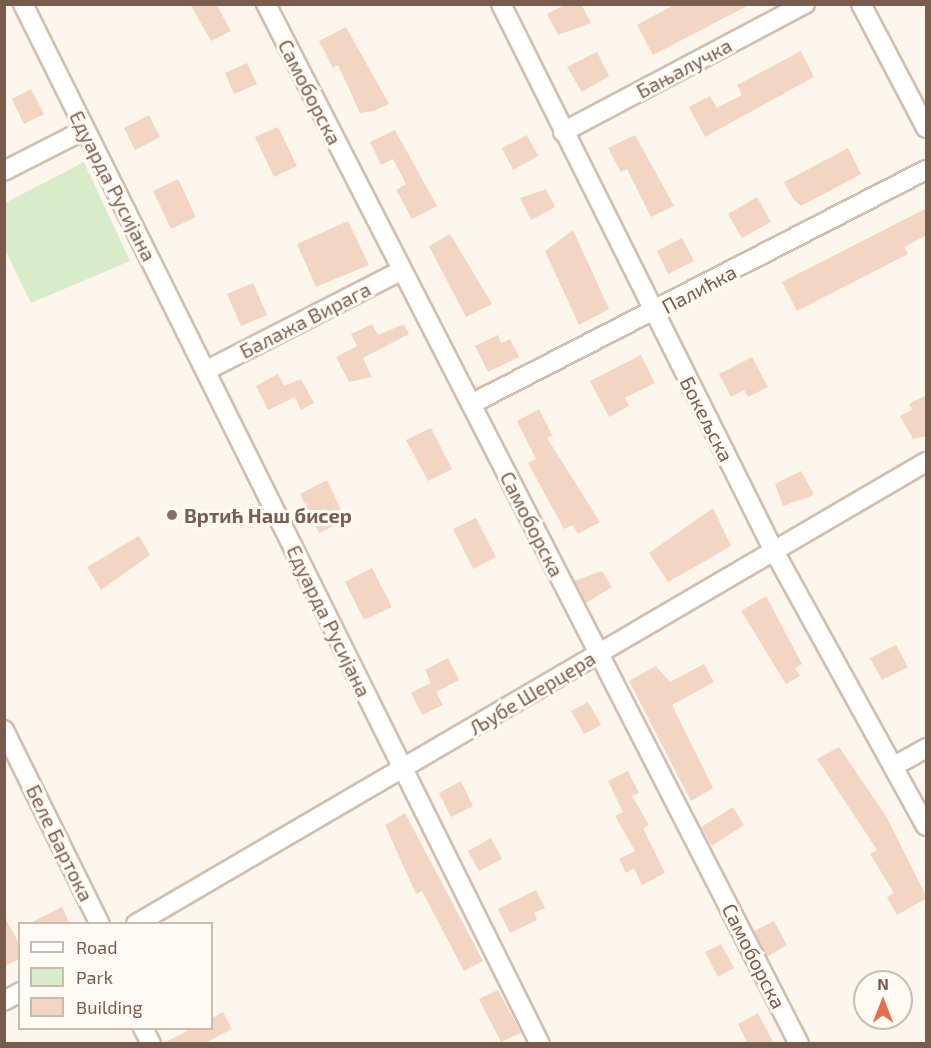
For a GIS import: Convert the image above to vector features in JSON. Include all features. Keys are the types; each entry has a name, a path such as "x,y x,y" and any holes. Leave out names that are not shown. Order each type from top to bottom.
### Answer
{"street":[{"name":"Едуарда Русијана","path":"23,4 84,130 207,370 402,771 540,1044"},
{"name":"Самоборска","path":"266,4 799,1044"},
{"name":"Бокељска","path":"501,4 653,313 774,551 927,826"},
{"name":"Бањалучка","path":"563,132 805,4"},
{"path":"861,4 927,128"},
{"path":"4,171 84,130"},
{"name":"Палићка","path":"471,404 653,313 927,170"},
{"name":"Балажа Вирага","path":"207,370 402,270"},
{"name":"Љубе Шерцера","path":"139,922 402,771 598,653 927,462"},
{"name":"Беле Бартока","path":"4,730 99,922"},
{"path":"894,766 927,748"},
{"path":"4,1001 18,993"},
{"path":"144,1030 151,1044"}],"green space":[{"path":"84,162 130,261 31,303 5,250 5,203"}],"building":[{"path":"190,4 216,4 231,31 211,41"},
{"path":"566,4 581,4 591,23 558,35 547,14"},
{"path":"676,4 751,4 653,55 637,25"},
{"path":"346,27 389,104 374,111 360,113 338,65 333,68 319,41"},
{"path":"801,51 814,77 705,137 689,107 710,96 717,108 742,95 737,85"},
{"path":"597,52 609,76 582,92 567,67"},
{"path":"247,63 257,84 234,94 225,73"},
{"path":"31,89 44,114 24,124 12,99"},
{"path":"149,115 160,137 135,150 124,128"},
{"path":"278,127 297,166 274,177 255,137"},
{"path":"395,130 437,206 412,219 396,190 406,184 393,159 381,165 370,142"},
{"path":"527,135 538,156 513,170 502,148"},
{"path":"635,135 674,206 651,217 627,169 621,172 608,148"},
{"path":"848,148 861,174 801,206 793,199 784,182"},
{"path":"178,179 196,217 171,229 153,191"},
{"path":"546,189 555,207 531,220 520,198"},
{"path":"757,197 771,222 742,238 728,214"},
{"path":"927,208 927,235 904,247 908,254 797,311 782,282"},
{"path":"348,221 369,265 316,287 297,244"},
{"path":"573,230 609,309 579,325 545,251"},
{"path":"450,234 492,304 466,317 429,246"},
{"path":"682,238 694,261 668,274 657,251"},
{"path":"253,283 267,315 241,326 227,294"},
{"path":"372,324 378,335 404,324 409,334 363,358 372,377 349,382 336,357 357,346 351,334"},
{"path":"498,335 501,343 510,339 519,357 488,372 475,346"},
{"path":"641,355 655,383 625,398 629,406 609,417 590,381"},
{"path":"752,357 768,387 748,397 744,390 731,397 719,374"},
{"path":"278,374 284,386 301,379 314,403 301,410 295,397 268,410 256,386"},
{"path":"927,395 927,436 913,439 900,416 912,410 909,404"},
{"path":"539,409 552,435 547,438 600,522 578,534 573,525 564,529 528,463 536,459 517,421"},
{"path":"431,428 452,469 428,481 406,440"},
{"path":"801,471 814,495 783,506 775,484"},
{"path":"327,480 346,520 319,533 300,494"},
{"path":"713,508 731,546 668,582 649,553"},
{"path":"476,518 496,557 473,569 453,529"},
{"path":"139,536 150,555 101,590 87,567"},
{"path":"372,568 392,607 364,620 345,582"},
{"path":"602,571 612,587 586,603 574,581"},
{"path":"766,596 802,664 795,668 800,676 786,684 741,611"},
{"path":"896,645 908,667 882,680 870,658"},
{"path":"448,658 459,680 436,692 443,705 422,715 411,693 431,683 425,670"},
{"path":"704,664 714,682 672,705 713,788 691,801 629,681 656,666 670,682"},
{"path":"588,702 601,725 584,734 571,711"},
{"path":"839,747 886,816 927,898 897,915 887,897 894,893 870,854 877,850 817,759"},
{"path":"628,771 639,793 632,796 649,825 643,828 665,873 642,885 634,868 626,873 619,859 635,851 615,816 623,812 608,781"},
{"path":"461,781 473,806 451,817 439,793"},
{"path":"733,807 744,825 712,846 701,827"},
{"path":"405,813 483,961 464,971 422,891 416,894 385,825"},
{"path":"491,838 502,859 479,871 468,851"},
{"path":"536,890 545,908 534,913 537,920 510,933 498,909"},
{"path":"62,907 69,922 32,922"},
{"path":"4,916 18,941 18,960 4,966"},
{"path":"774,921 787,945 767,957 754,931"},
{"path":"721,944 734,968 718,977 705,952"},
{"path":"498,990 521,1033 501,1042 479,999"},
{"path":"223,1012 232,1029 203,1044 162,1044 189,1030 213,1030 213,1017"},
{"path":"758,1013 774,1044 748,1044 738,1024"}],"place":[{"name":"Вртић Наш бисер","path":"172,515"}]}
